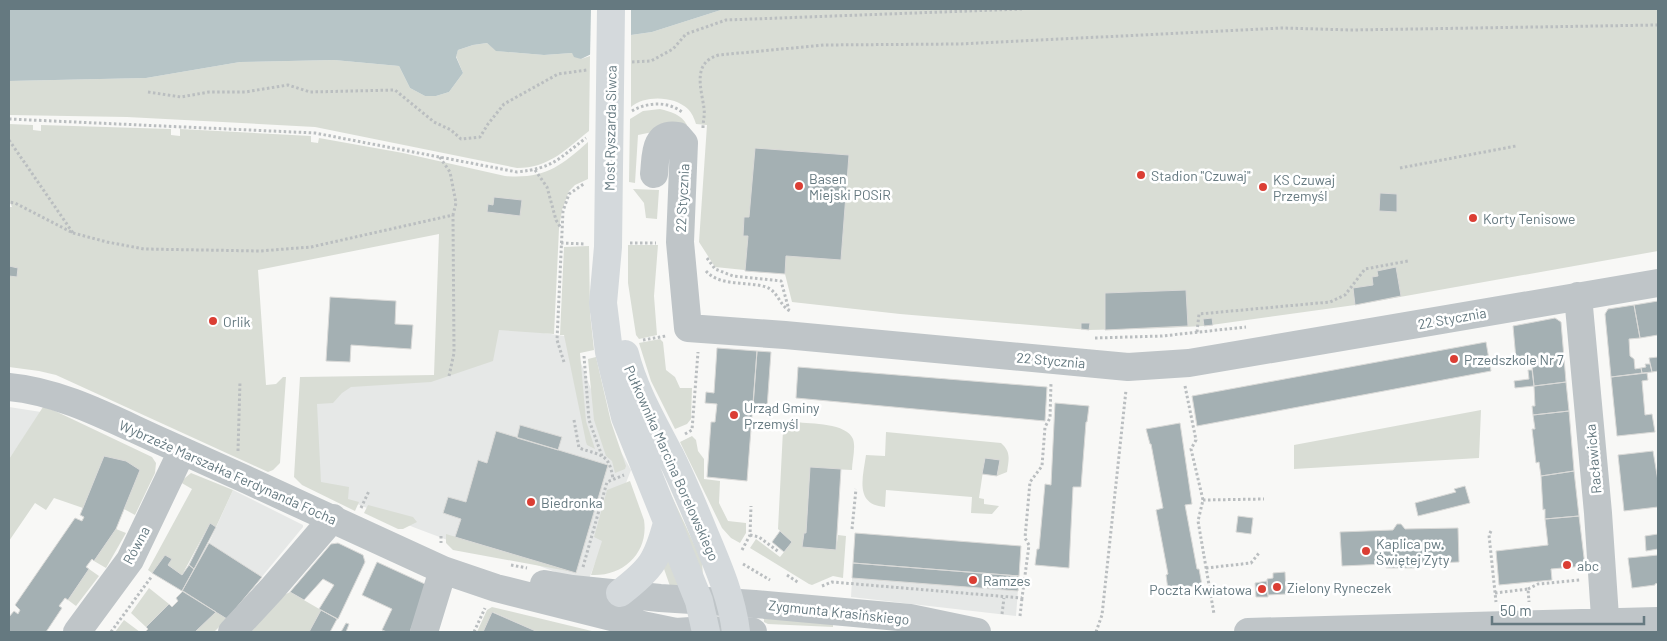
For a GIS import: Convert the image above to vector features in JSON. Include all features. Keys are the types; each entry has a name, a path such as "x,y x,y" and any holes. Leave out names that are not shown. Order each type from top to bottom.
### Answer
{"main road":[{"name":"Most Ryszarda Siwca","path":"609,245 612,9"},
{"name":"Pułkownika Marcina Borelowskiego","path":"609,245 603,303 608,352 625,417 699,601 706,631"},
{"name":"Pułkownika Marcina Borelowskiego","path":"609,245 621,337 629,370 643,403 680,476 720,570 742,632"},
{"path":"620,593 645,572 651,564 660,548 667,523"}],"street":[{"name":"22 Stycznia","path":"654,174 658,143 667,136 678,136 684,143 680,242 688,328 791,320 1128,367 1189,363 1658,283"},
{"name":"Racławicka","path":"1578,296 1606,628"},
{"name":"Wybrzeże Marszałka Ferdynanda Focha","path":"9,387 24,388 69,400 232,474 346,517 477,573 572,589 699,601 730,602"},
{"name":"Równa","path":"77,632 130,560 182,451"},
{"path":"232,632 272,589 346,517"},
{"name":"Wybrzeże Marszałka Ferdynanda Focha","path":"444,559 496,588 647,626 676,632 742,632"},
{"path":"424,632 444,559"},
{"name":"Zygmunta Krasińskiego","path":"730,602 910,618 977,632"},
{"path":"1248,632 1606,628 1658,621"}],"path":[{"path":"623,64 651,61 673,49 686,34 726,20 1022,9"},
{"path":"703,126 704,110 700,72 707,61 719,55 824,45 959,44 1283,28 1352,30 1658,25"},
{"path":"148,92 181,97 209,92 245,92 288,85 310,92 395,90 434,122 452,130 461,138 470,138 480,137 504,104 558,74 595,68"},
{"path":"9,118 315,133 439,156 502,170 517,172 535,170 547,187 556,220 562,229"},
{"path":"9,140 73,232"},
{"path":"1400,168 1516,146"},
{"path":"439,156 450,172 456,203 453,215 454,353 449,376"},
{"path":"564,362 557,340 562,229 564,211 569,194"},
{"path":"9,202 15,203 73,232 107,242 144,249 260,251 311,247 453,215"},
{"path":"561,244 657,243"},
{"path":"704,254 712,267 733,276 781,281 791,320"},
{"path":"1197,332 1198,314 1330,302 1345,295 1366,269 1408,261"},
{"path":"701,265 710,275 721,280 765,286 773,290 791,320"},
{"path":"1094,338 1162,336 1254,326"},
{"path":"635,342 659,336"},
{"path":"692,430 699,348"},
{"path":"591,354 584,356 589,420 602,456"},
{"path":"1096,632 1102,615 1128,367"},
{"path":"1020,616 1029,545 1025,538 1030,482 1042,466 1045,426 1050,418 1051,380"},
{"path":"232,474 238,461 240,381"},
{"path":"1188,398 1196,440 1191,449 1203,500 1198,521 1214,614"},
{"path":"784,408 791,402"},
{"path":"574,420 579,448 602,456 610,462 614,479 606,482 582,567"},
{"path":"852,529 856,489"},
{"path":"346,517 369,491"},
{"path":"1203,500 1264,499"},
{"path":"742,550 750,535 751,506"},
{"path":"1491,531 1489,535 1496,610"},
{"path":"750,535 759,538 779,552"},
{"path":"441,536 444,559"},
{"path":"1206,568 1251,562 1259,552"},
{"path":"738,561 759,575"},
{"path":"504,564 532,569"},
{"path":"111,632 152,576"},
{"path":"1495,593 1528,589 1538,584 1584,579"},
{"path":"832,582 1004,598 1022,598"},
{"path":"1528,589 1530,609"},
{"path":"1002,614 1004,598"},
{"path":"474,632 488,602"}],"shaded area":[{"path":"9,9 724,9 652,32 631,35 581,59 574,57 572,53 544,55 496,51 487,43 473,45 458,50 456,57 463,73 449,92 436,96 425,96 410,88 399,66 334,60 240,62 146,78 9,81"},
{"name":"KS Czuwaj Przemyśl","path":"724,9 1658,9 1658,251 1355,305 1204,326 1089,330 900,314 792,302 785,274 715,267 699,242 707,125 696,124 688,109 668,99 644,100 631,107 631,35 652,32"},
{"path":"487,43 497,51 544,55 572,53 581,59 590,56 589,131 556,157 538,165 517,168 315,127 127,117 9,115 9,81 146,78 240,62 334,60 399,66 410,88 425,96 436,96 449,92 463,73 456,56 458,50"},
{"path":"660,109 679,116 687,125 638,135 635,183 629,182 630,119 643,111"},
{"path":"9,124 33,125 33,130 41,131 41,125 171,129 171,135 180,136 180,129 311,136 311,142 318,143 319,138 403,153 505,176 530,175 551,170 588,142 588,179 575,185 569,191 562,210 559,229 554,334 499,330 493,361 431,382 351,387 333,403 317,404 321,482 349,487 348,499 359,502 355,511 302,485 294,477 300,377 434,375 439,234 258,270 266,385 276,384 283,377 286,377 280,463 268,472 56,375 9,367 9,207 12,207 9,200"},
{"path":"633,189 659,190 657,219 646,218 644,203"},
{"path":"628,245 658,245 654,296 657,335 639,339 636,335 628,283"},
{"path":"589,246 590,313 594,350 580,353 586,421 595,449 587,445 586,442 564,335 560,335 564,247"},
{"name":"Biedronka","path":"496,326 571,337 602,418 631,470 587,584 500,551 458,544 321,489 314,383 438,378"},
{"path":"660,339 663,342 666,370 675,377 680,388 692,388 691,419 687,424 675,429 651,381 639,343"},
{"path":"596,357 611,422 626,466 625,469 615,473 612,461 606,456 594,420 588,359"},
{"path":"9,407 41,412 9,459"},
{"path":"43,407 152,457 156,463 155,473 135,515 124,509 139,470 126,461 104,456 83,508 54,498 46,510 35,503 9,541 9,459"},
{"path":"1481,410 1479,458 1294,469 1294,445"},
{"path":"796,422 836,427 849,434 854,443 852,470 810,468 806,533 804,533 802,546 836,550 838,535 846,536 843,578 833,576 812,585 750,548 756,539 780,557 792,542 778,529 783,430 785,426"},
{"path":"886,432 1001,443 1009,456 1007,472 997,476 1000,460 985,458 979,498 984,499 984,504 999,506 992,514 971,513 972,497 886,490 885,507 875,505 869,501 863,488 866,455 885,456"},
{"path":"692,436 696,440 698,451 704,459 704,479 720,481 719,503 728,521 746,523 746,533 740,543 731,538 722,528 680,442"},
{"path":"660,471 702,561 703,577"},
{"path":"191,473 233,490 216,527 210,523 182,575 168,565 152,573 148,570 192,489 180,482"},
{"path":"630,481 644,520 642,543 631,561 623,567 603,575 591,575 602,541 594,537 607,490"},
{"path":"233,490 303,525 303,527 227,619 182,591 209,543"},
{"path":"368,505 413,517 417,522 403,529 398,529 364,513"},
{"path":"116,529 126,533 106,568 94,561"},
{"path":"446,534 573,572 453,550 446,543"},
{"path":"669,555 683,588 671,589 663,566"},
{"path":"853,563 1019,576 1016,616 851,597"},
{"path":"89,569 99,576 76,606 68,600"},
{"path":"149,588 169,604 146,627 131,613"},
{"path":"290,592 321,610 309,632 251,632 282,596"},
{"path":"492,607 596,632 538,632 493,612 483,632 477,632 487,610"},
{"path":"216,612 227,619 214,632 195,632"},
{"path":"764,618 833,623 833,627 768,624 764,622"},
{"path":"124,620 140,632 115,632"}],"pier":[{"path":"591,9 631,9 631,38 590,58"}],"building":[{"name":"Basen Miejski POSiR","path":"755,148 849,155 841,260 786,256 785,274 745,271 748,236 743,236 744,217 749,217"},
{"path":"1380,193 1397,194 1397,212 1379,211"},
{"path":"494,197 522,200 520,216 487,212 488,204 493,205"},
{"path":"9,266 18,268 17,277 9,276"},
{"path":"1396,267 1401,296 1355,305 1353,288 1373,285 1372,277 1378,276 1377,271"},
{"path":"1186,290 1188,326 1105,330 1105,293"},
{"path":"330,297 396,301 395,324 413,325 411,349 351,345 350,362 326,361"},
{"path":"1658,301 1658,335 1640,338 1634,305"},
{"path":"1634,305 1640,338 1629,339 1630,356 1634,359 1635,369 1641,368 1642,373 1611,377 1605,314 1608,309"},
{"path":"1212,318 1213,325 1204,326 1203,319"},
{"path":"1555,318 1561,322 1566,382 1534,386 1531,356 1516,359 1513,326"},
{"path":"1081,323 1090,323 1089,330 1081,329"},
{"path":"1486,342 1491,371 1197,426 1192,396"},
{"name":"Urząd Gminy Przemyśl","path":"717,348 757,351 747,481 707,477 711,422 715,422 717,404 705,403 706,392 714,393"},
{"path":"757,351 771,352 767,408 753,407"},
{"path":"1658,357 1658,371 1652,372 1649,358"},
{"path":"1645,364 1650,364 1652,372 1642,373 1641,368 1646,367"},
{"path":"798,367 1047,387 1045,421 796,398"},
{"path":"1528,370 1532,370 1534,386 1515,388 1514,381 1529,379"},
{"path":"1647,373 1648,380 1642,381 1645,415 1652,414 1655,432 1617,436 1611,377"},
{"path":"1566,382 1569,411 1533,415 1532,406 1535,406 1534,386"},
{"path":"1055,403 1089,406 1081,487 1073,487 1069,568 1035,565 1037,549 1039,549 1045,484 1051,485"},
{"path":"1569,411 1574,471 1541,476 1539,462 1536,463 1532,429 1535,429 1533,415"},
{"path":"1180,423 1192,504 1185,505 1197,569 1199,569 1202,585 1168,590 1166,575 1168,574 1156,510 1163,508 1151,444 1146,429"},
{"path":"520,425 562,437 558,450 517,438"},
{"name":"Biedronka","path":"496,431 608,465 576,573 455,537 461,519 443,513 448,497 466,502 478,460 487,463"},
{"path":"1653,451 1658,481 1658,507 1624,511 1618,455"},
{"path":"104,456 126,461 140,470 116,529 94,561 92,559 86,567 89,569 68,600 65,598 59,606 62,608 46,632 9,632 9,617 14,611 18,614 20,610 15,605 75,518 82,521 84,517 80,515"},
{"path":"985,458 1000,460 997,476 982,474"},
{"path":"810,467 841,469 836,550 802,547 804,533 806,533"},
{"path":"1574,471 1579,516 1545,519 1541,476"},
{"path":"1465,486 1470,503 1418,516 1415,503 1456,492 1454,489"},
{"path":"1238,516 1253,518 1251,534 1236,532"},
{"path":"1579,516 1585,566 1551,569 1552,580 1499,585 1496,551 1548,545 1545,519"},
{"path":"210,523 216,527 194,569 189,565"},
{"path":"1397,524 1401,524 1405,529 1458,528 1459,562 1415,564 1415,568 1386,568 1386,564 1342,566 1340,532 1393,530"},
{"path":"780,531 792,542 784,552 772,542"},
{"path":"855,533 1021,546 1019,576 853,563"},
{"path":"1658,534 1658,549 1646,551 1645,536"},
{"path":"209,543 262,577 227,619 182,591"},
{"path":"338,543 363,555 365,562 338,619 319,609 334,585 323,579 304,600 290,592 331,544"},
{"path":"165,555 172,559 168,565 182,575 189,565 194,569 182,591 152,573"},
{"path":"1658,555 1658,583 1632,588 1628,558"},
{"path":"377,562 427,585 410,632 387,632 382,630 392,609 362,595"},
{"path":"853,563 1019,576 1018,591 852,578"},
{"name":"Zielony Ryneczek","path":"1285,572 1286,594 1268,595 1267,579 1273,578 1273,573"},
{"name":"Poczta Kwiatowa","path":"1267,581 1268,597 1256,597 1255,583"},
{"path":"183,591 216,612 195,632 145,632 148,629 146,627 169,604 172,607 178,601 176,598"},
{"path":"321,610 337,619 330,632 309,632"},
{"path":"492,612 538,632 483,632"},
{"path":"346,623 349,624 346,632 341,632"}],"place":[{"name":"Stadion \"Czuwaj\"","path":"1141,175"},
{"name":"Basen Miejski POSiR","path":"799,186"},
{"name":"KS Czuwaj Przemyśl","path":"1263,187"},
{"name":"Korty Tenisowe","path":"1473,218"},
{"name":"Orlik","path":"213,321"},
{"name":"Przedszkole Nr 7","path":"1454,359"},
{"name":"Urząd Gminy Przemyśl","path":"734,415"},
{"name":"Biedronka","path":"531,502"},
{"name":"Kaplica pw. Świętej Zyty","path":"1366,551"},
{"name":"abc","path":"1567,565"},
{"name":"Ramzes","path":"973,580"},
{"name":"Zielony Ryneczek","path":"1277,587"},
{"name":"Poczta Kwiatowa","path":"1262,589"}]}
